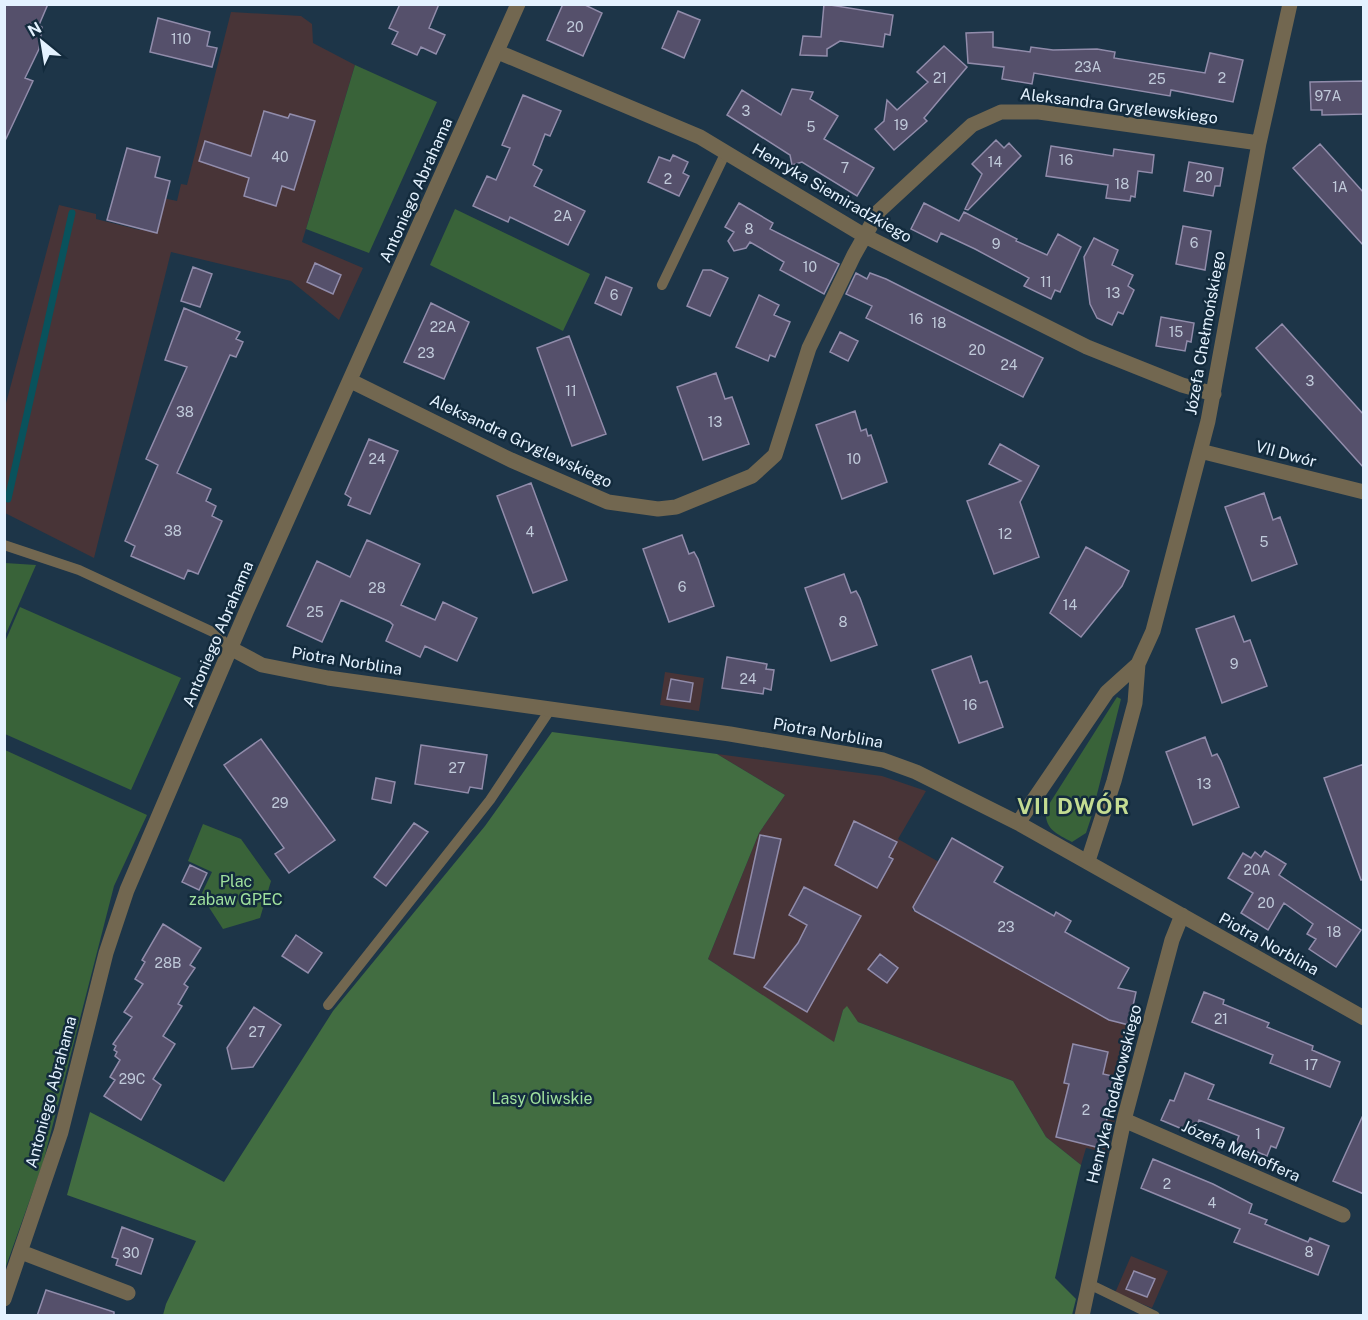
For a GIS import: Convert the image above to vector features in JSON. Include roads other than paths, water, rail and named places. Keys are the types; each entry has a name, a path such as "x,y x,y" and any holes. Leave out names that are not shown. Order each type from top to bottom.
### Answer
{"street":[{"name":"Antoniego Abrahama","path":"4,1299 61,1132 119,909 230,648 518,4"},
{"name":"Józefa Chełmońskiego","path":"1088,861 1108,803 1135,703 1138,664 1153,631 1214,394 1259,143 1290,4"},
{"name":"Henryka Siemiradzkiego","path":"498,51 700,137 865,236 1087,347 1182,385 1214,394"},
{"name":"Aleksandra Gryglewskiego","path":"351,381 511,460 608,502 658,509 676,507 752,476 775,454 809,348 879,211 972,125 1001,112 1039,112 1259,143"},
{"name":"VII Dwór","path":"1200,451 1364,492"},
{"name":"Piotra Norblina","path":"230,648 262,665 328,678 729,734 883,760 916,772 1018,823 1364,1018"},
{"name":"Józefa Chełmońskiego","path":"1018,823 1107,692 1138,664"},
{"name":"Henryka Rodakowskiego","path":"1082,1316 1124,1120 1172,940 1182,915"},
{"name":"Józefa Mehoffera","path":"1124,1120 1343,1215"},
{"path":"21,1252 128,1293"}],"lane":[{"path":"663,285 726,152"},
{"path":"4,545 100,579 215,633 230,648"},
{"path":"328,1005 490,800 550,710"},
{"path":"1089,1284 1155,1316"}],"waterway":[{"path":"8,499 72,213"}],"district":[{"name":"VII DWÓR","path":"1074,806"}],"park label":[{"name":"Plac zabaw GPEC","path":"236,890"},
{"name":"Lasy Oliwskie","path":"542,1098"}]}
